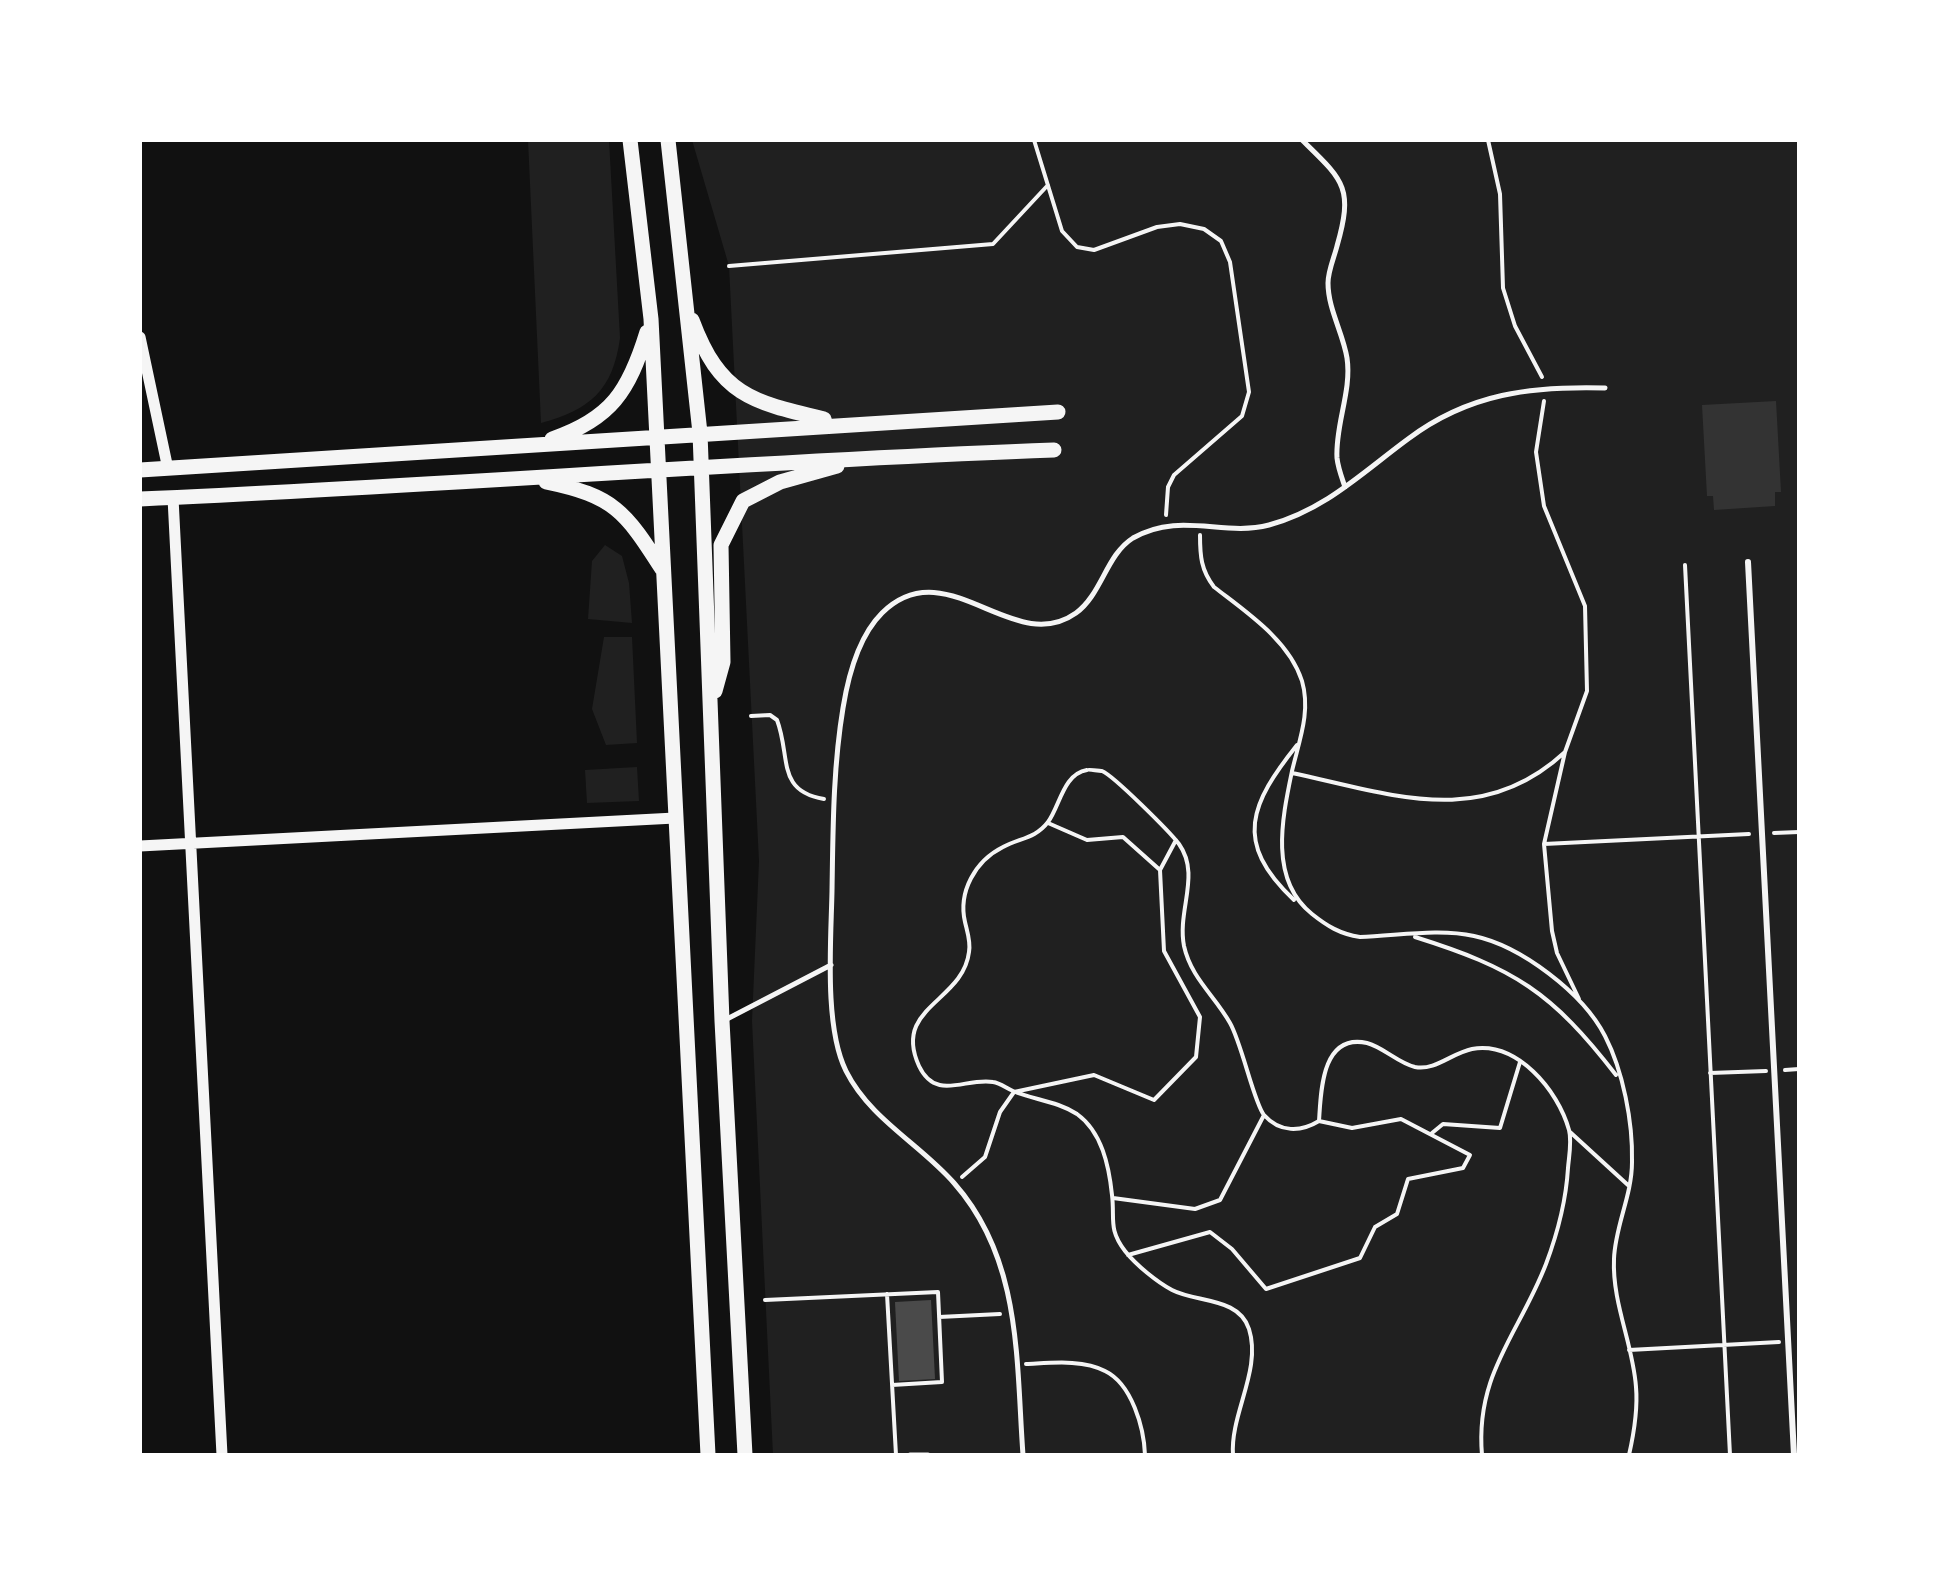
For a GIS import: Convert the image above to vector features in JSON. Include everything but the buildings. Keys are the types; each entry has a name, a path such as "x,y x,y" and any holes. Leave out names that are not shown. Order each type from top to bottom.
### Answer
{"main road":[{"path":"668,140 700,432 722,1021 745,1455"},
{"path":"630,142 651,319 708,1455"},
{"path":"684,296 698,337 729,386 764,405 842,424"},
{"path":"525,448 582,428 611,407 635,372 651,319"},
{"path":"140,470 1058,412"},
{"path":"140,499 874,456 1054,450"},
{"path":"710,709 722,662 721,545 742,501 780,482 874,456"},
{"path":"523,477 589,491 620,512 662,570"}],"street":[{"path":"140,337 168,469"},
{"path":"173,498 222,1455"},
{"path":"1748,562 1794,1455"},
{"path":"140,846 675,818"}],"lane":[{"path":"1302,140 1332,169 1346,198 1346,215 1328,277 1328,291 1347,358 1337,447 1345,488"},
{"path":"1022,1455 1014,1313 998,1254 984,1226 954,1184 878,1115 846,1071 836,1045 831,965 834,800 843,706 858,651 880,615 906,595 942,591 1019,622 1048,624 1073,615 1094,596 1110,565 1130,540 1166,524 1264,527 1311,512 1450,412 1496,396 1546,387 1606,388"},
{"path":"722,1021 831,965"},
{"path":"910,1455 928,1455"}],"path":[{"path":"1034,140 1062,231 1077,247 1094,250 1156,226 1180,224 1204,229 1221,241 1230,262 1249,392 1242,416 1174,475 1168,487 1166,524"},
{"path":"1488,140 1500,194 1503,288 1515,326 1546,387 1536,452 1538,474 1552,530 1584,606 1587,691 1565,752 1544,844 1552,931 1557,953 1580,1004"},
{"path":"729,266 992,244 1048,184"},
{"path":"1200,526 1200,562 1205,576 1284,647 1296,664 1306,704 1281,852 1285,877 1298,903"},
{"path":"1685,565 1730,1455"},
{"path":"751,716 770,715 777,720 791,782 798,792 834,800"},
{"path":"1300,740 1262,791 1255,828 1263,864 1273,880 1322,922 1345,934 1452,933 1502,945 1528,958 1580,1004 1604,1034 1631,1134 1631,1188 1614,1258 1618,1302 1636,1385 1635,1428 1628,1455"},
{"path":"1292,773 1448,802 1477,798 1525,783 1542,774 1565,752"},
{"path":"1128,1254 1210,1232 1232,1249 1266,1289 1360,1258 1375,1228 1397,1214 1408,1179 1463,1168 1470,1155 1401,1118 1352,1128 1318,1121 1304,1130 1289,1130 1264,1115 1230,1023 1197,980 1184,946 1182,915 1190,878 1188,860 1176,840 1101,770 1085,770 1070,779 1048,822 1030,838 1004,846 984,859 969,879 962,909 970,951 952,988 920,1016 913,1032 913,1048 920,1070 936,1084 954,1088 975,1081 996,1082 1014,1092 1059,1104 1094,1129 1113,1198 1111,1224 1128,1254 1170,1289 1230,1306 1245,1318 1251,1334 1250,1362 1233,1455"},
{"path":"1048,822 1088,840 1123,838 1160,870"},
{"path":"1544,844 1799,832"},
{"path":"954,1184 984,1156 1000,1112 1014,1092 1094,1075 1154,1100 1196,1057 1200,1017 1164,951 1160,870 1176,840"},
{"path":"1410,936 1479,959 1537,990 1564,1012 1619,1079"},
{"path":"1318,1121 1322,1073 1339,1049 1366,1043 1415,1067 1433,1066 1473,1049 1492,1049 1520,1060 1545,1085 1570,1132 1631,1188"},
{"path":"1432,1132 1443,1124 1500,1128 1520,1060"},
{"path":"1710,1073 1799,1070"},
{"path":"1113,1198 1195,1209 1220,1200 1264,1115"},
{"path":"1482,1455 1480,1422 1487,1384 1546,1266 1566,1204 1570,1132"},
{"path":"765,1300 938,1292 942,1382 892,1384"},
{"path":"888,1294 896,1455"},
{"path":"939,1317 1014,1313"},
{"path":"1629,1350 1788,1342"},
{"path":"1016,1364 1067,1363 1106,1371 1130,1396 1146,1455"}],"shaded area":[{"path":"528,140 609,140 620,338 612,371 596,395 573,412 541,423"},
{"path":"692,140 1799,140 1799,1455 773,1455 752,1021 759,861 729,266"},
{"path":"1776,401 1781,492 1775,492 1775,506 1714,510 1713,496 1707,496 1702,405"},
{"path":"605,545 622,556 632,623 588,619 592,561"},
{"path":"604,637 632,637 637,743 606,745 592,709"},
{"path":"637,767 639,801 587,803 585,770"}]}
